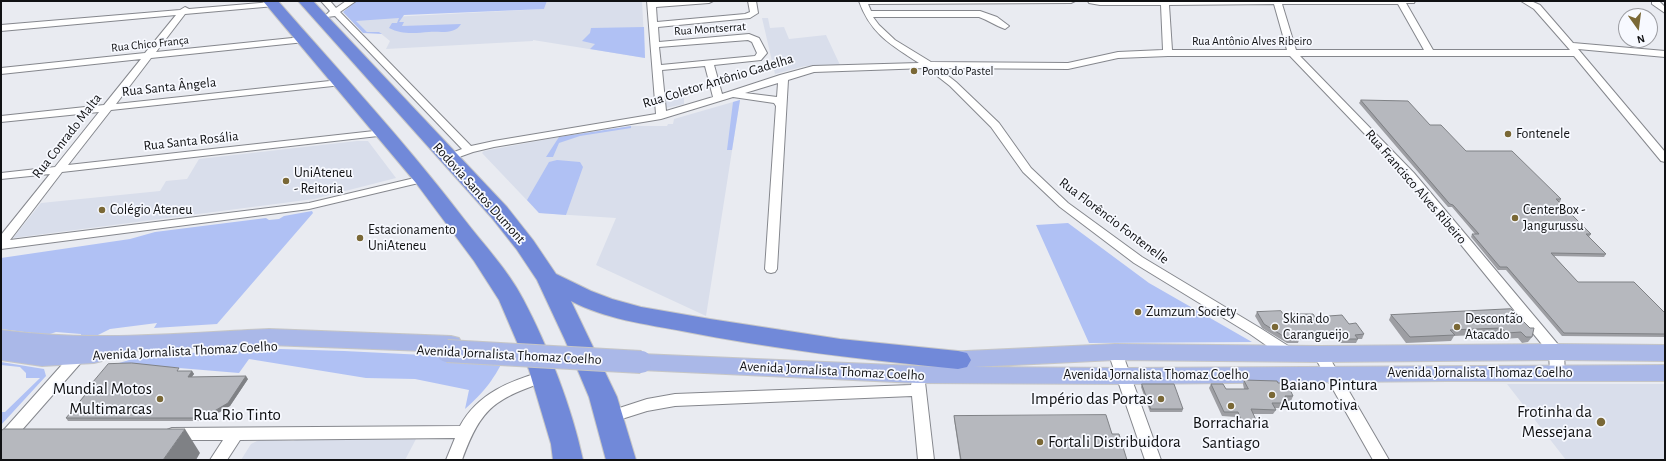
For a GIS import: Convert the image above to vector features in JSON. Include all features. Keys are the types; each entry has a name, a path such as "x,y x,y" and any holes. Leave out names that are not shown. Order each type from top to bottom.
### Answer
{"highway":[{"name":"Rodovia Santos Dumont","path":"305,1 329,16 448,158 499,212 525,245 548,278 578,340 603,397 621,460"},
{"path":"269,2 423,179 482,256 511,299 544,376 568,460"},
{"path":"548,278 582,297 606,306 640,315 710,328 840,348 958,360"}],"main road":[{"name":"Avenida Jornalista Thomaz Coelho","path":"1,338 83,351 124,352 258,345 449,348 643,357 855,362 958,360 1115,352 1320,354 1557,363 1665,373"},
{"name":"Avenida Jornalista Thomaz Coelho","path":"1,352 42,358 83,351"},
{"name":"Avenida Jornalista Thomaz Coelho","path":"643,357 918,382 1124,376 1331,374 1557,363 1665,353"}],"street":[{"path":"325,1 329,16 469,150"},
{"path":"329,16 352,1"},
{"path":"661,116 654,45 652,3 709,1"},
{"path":"653,25 736,18 753,14 755,11 752,1"},
{"path":"863,1 1071,1"},
{"name":"Rua Florêncio Fontenelle","path":"863,1 868,14 883,35 929,65 953,84 995,125 1027,170 1064,205 1151,268 1255,331 1288,354"},
{"path":"1092,1 1100,3 1411,1"},
{"name":"Rua Francisco Alves Ribeiro","path":"1277,1 1292,53 1410,175 1557,363"},
{"path":"1401,1 1429,52"},
{"path":"1525,1 1536,7 1577,53 1665,159"},
{"path":"1,28 269,2"},
{"path":"1165,2 1168,53"},
{"path":"1655,2 1665,11"},
{"path":"1,24 184,10"},
{"name":"Rua Conrado Malta","path":"1,244 58,169 184,10"},
{"path":"868,14 980,14 994,19 1005,26"},
{"name":"Rua Montserrat","path":"654,45 753,38 758,42 762,53 758,58 709,63"},
{"name":"Rua Chico França","path":"1,71 302,40"},
{"path":"1569,45 1665,54"},
{"name":"Rua Antônio Alves Ribeiro","path":"929,65 1068,66 1118,55 1168,53 1577,53"},
{"path":"656,68 709,63 719,99"},
{"name":"Rua Coletor Antônio Gadelha","path":"448,158 469,150 542,135 661,116 812,69 929,65"},
{"path":"771,269 783,77"},
{"name":"Rua Santa Ângela","path":"1,119 339,83"},
{"path":"733,94 777,100 782,105"},
{"name":"Rua Santa Rosália","path":"1,176 383,133"},
{"path":"1,244 309,206 423,179"},
{"path":"6,438 83,351"},
{"path":"1115,352 1153,460"},
{"path":"1320,354 1381,460"},
{"path":"454,460 465,432 480,408 500,394 544,376"},
{"path":"609,417 647,405 675,400 918,382 926,460"},
{"name":"Rua Rio Tinto","path":"157,434 465,432"},
{"path":"6,438 26,433"},
{"path":"218,460 235,434"}],"shaded area":[{"path":"356,1 547,1 544,9 404,15 399,22 404,22 402,26 461,24 455,30 447,32 409,33 399,32 389,28 392,23 397,23 399,18 356,21 367,32 379,32 382,34 363,33 343,12"},
{"path":"547,1 642,1 645,58 533,40 386,49 390,41 379,32 367,32 353,19 544,9"},
{"path":"762,18 768,18 770,28 784,27 789,39 826,35 840,65 805,66 775,74"},
{"path":"644,27 645,58 590,49 595,44 582,41 590,33 591,28"},
{"path":"684,94 684,104 666,108 664,95"},
{"path":"740,100 706,316 596,265 616,218 539,213 482,153 484,151 559,137 631,126 667,126 668,124 673,124 674,119"},
{"path":"740,100 732,150 727,150 733,102"},
{"path":"631,126 631,128 580,136 559,143 553,157 546,157 559,137"},
{"name":"UniAteneu - Reitoria","path":"368,141 396,178 314,199 13,238 41,203 160,191 166,181 187,179 199,159"},
{"path":"557,160 580,162 583,167 566,215 539,213 527,200 549,162"},
{"path":"312,211 313,213 217,324 154,328 157,323 110,329 96,336 81,336 81,334 56,332 47,335 1,329 1,258 130,239 155,232 266,218 269,220 279,219 284,216"},
{"name":"Zumzum Society","path":"1068,223 1149,283 1252,342 1089,343 1036,225"},
{"path":"280,349 504,359 496,374 487,386 465,409 469,390 415,379 366,378 249,359 239,373 119,363 146,355"},
{"path":"1,362 44,369 46,376 1,425 1,412 5,412 40,378 26,378 26,373 20,367 1,365"},
{"name":"Frotinha da Messejana","path":"1507,384 1665,384 1665,460 1566,460"},
{"path":"261,439 293,441 299,439 416,439 405,460 241,460 251,444"}],"building":[{"name":"CenterBox - Jangurussu","path":"1361,100 1408,101 1430,125 1441,125 1466,151 1512,151 1561,199 1556,199 1591,234 1586,234 1606,254 1551,253 1578,282 1634,282 1665,313 1665,334 1564,333 1507,267 1500,267 1472,234 1479,234 1453,205 1450,204"},
{"name":"Descontão Atacado","path":"1511,309 1530,328 1534,328 1532,337 1526,337 1521,332 1507,333 1502,328 1450,330 1455,335 1410,337 1391,315"},
{"path":"1281,311 1283,314 1313,314 1315,317 1342,315 1349,324 1356,323 1364,334 1355,335 1358,339 1340,339 1337,335 1298,336 1300,339 1288,339 1264,324 1257,312"},
{"name":"Mundial Motos Multimarcas","path":"132,363 179,368 177,371 192,371 188,377 246,376 228,403 211,413 208,418 66,418 90,389 87,389 108,364"},
{"path":"1244,380 1277,381 1278,383 1287,383 1293,396 1285,396 1288,403 1272,403 1276,410 1251,409 1256,420 1241,420 1238,412 1224,412 1211,384 1223,384 1226,389 1248,389"},
{"name":"Império das Portas","path":"1142,384 1174,384 1183,409 1151,409"},
{"name":"Fortali Distribuidora","path":"1106,415 1112,434 1119,434 1127,460 961,460 954,416"},
{"path":"4,429 185,429 163,460 1,460 1,431"}],"place":[{"name":"Ponto do Pastel","path":"914,71"},
{"name":"Fontenele","path":"1508,134"},
{"name":"UniAteneu - Reitoria","path":"286,181"},
{"name":"Colégio Ateneu","path":"102,210"},
{"name":"CenterBox - Jangurussu","path":"1515,218"},
{"name":"Estacionamento UniAteneu","path":"360,238"},
{"name":"Zumzum Society","path":"1138,312"},
{"name":"Skina do Carangueijo","path":"1275,327"},
{"name":"Descontão Atacado","path":"1457,327"},
{"name":"Baiano Pintura Automotiva","path":"1272,395"},
{"name":"Mundial Motos Multimarcas","path":"160,399"},
{"name":"Império das Portas","path":"1161,399"},
{"name":"Borracharia Santiago","path":"1231,406"},
{"name":"Frotinha da Messejana","path":"1601,422"},
{"name":"Fortali Distribuidora","path":"1040,442"}]}
